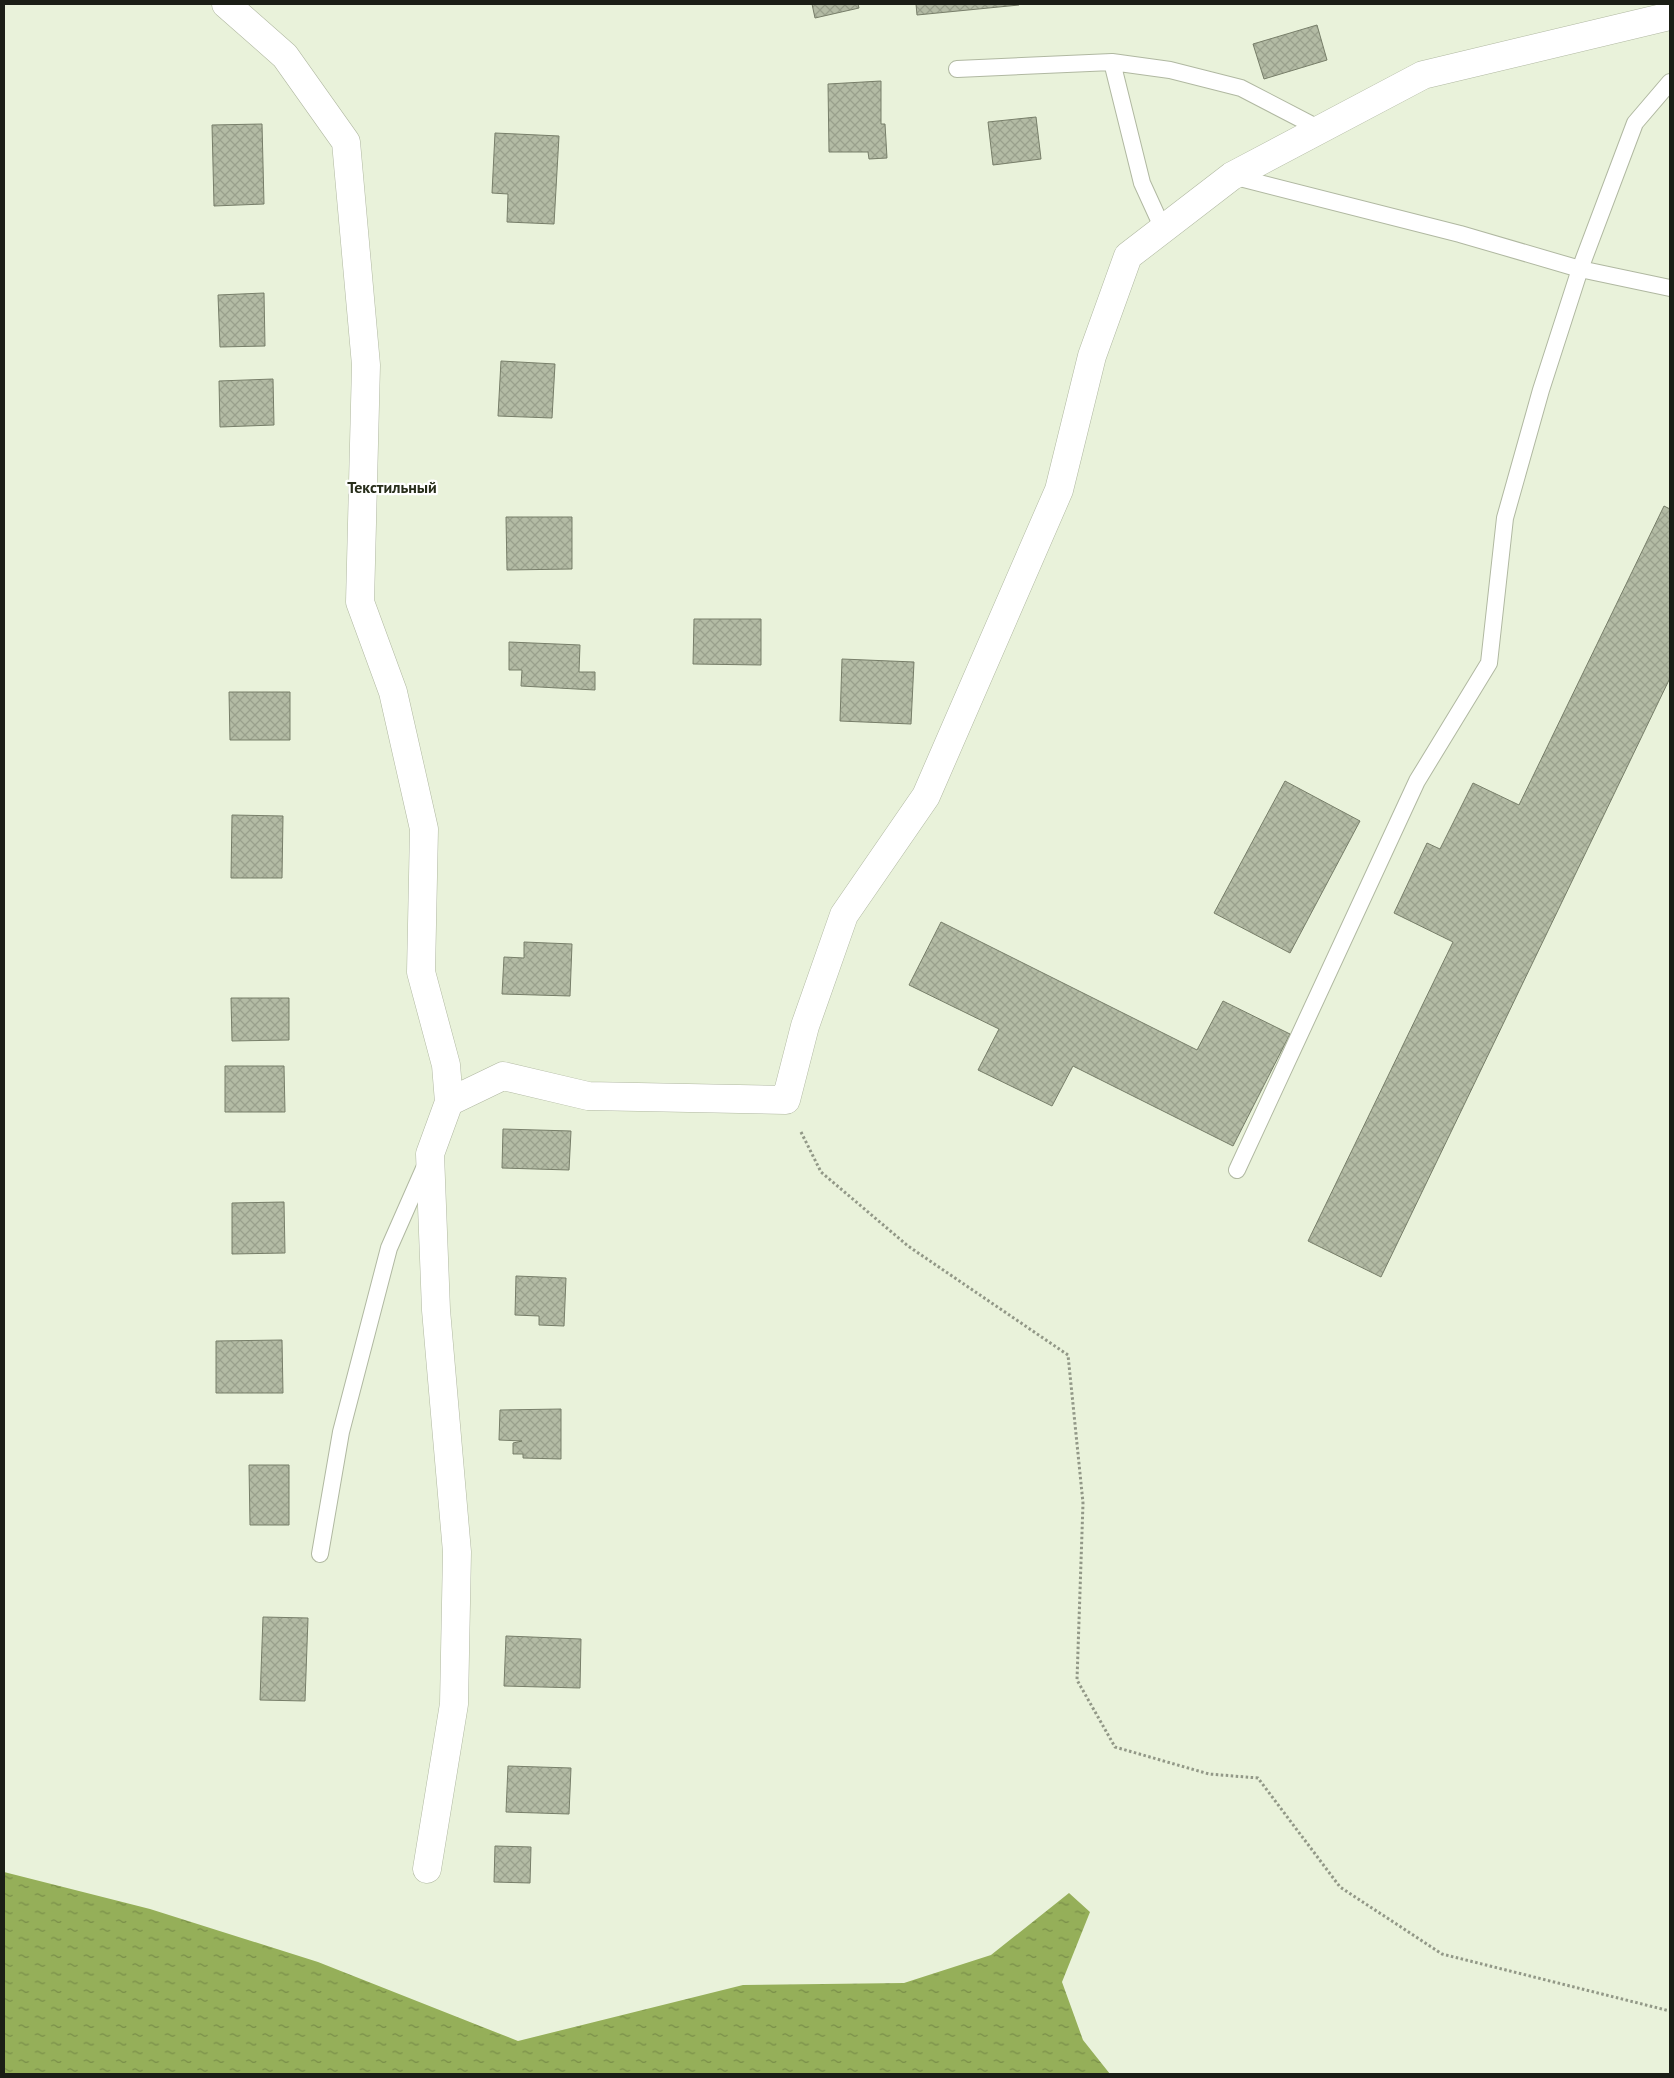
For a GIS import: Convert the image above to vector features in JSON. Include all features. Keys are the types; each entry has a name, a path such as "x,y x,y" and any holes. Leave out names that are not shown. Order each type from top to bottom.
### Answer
{"street":[{"path":"226,4 285,56 346,142 366,365 360,602 393,692 424,829 421,972 446,1065 449,1102 430,1154 436,1310 457,1552 454,1704 427,1869"},
{"path":"449,1102 502,1076 588,1096 786,1100 805,1026 844,916 926,796 1059,490 1092,356 1128,256 1232,176 1423,75 1670,16"}],"lane":[{"path":"1112,62 1142,183 1163,229"},
{"path":"957,69 1112,62 1170,70 1241,88 1320,129"},
{"path":"1237,1170 1417,781 1489,663 1505,518 1541,390 1580,269 1635,123 1670,82"},
{"path":"1232,176 1460,234 1580,269 1670,288"},
{"path":"320,1554 341,1432 389,1248 430,1154"}],"path":[{"path":"786,1100 821,1172 908,1246 1068,1355 1082,1503 1077,1680 1115,1747 1208,1774 1258,1778 1340,1888 1442,1954 1670,2012"}],"water":[{"path":"4,1872 150,1909 318,1962 518,2041 743,1985 904,1983 991,1955 1069,1893 1090,1912 1062,1982 1083,2040 1110,2074 4,2074"}],"building":[{"path":"812,4 858,4 859,8 815,18"},
{"path":"916,4 1019,4 1019,5 917,15"},
{"path":"1317,25 1327,60 1264,79 1253,44"},
{"path":"881,81 881,124 885,124 887,158 869,159 868,152 829,152 828,84"},
{"path":"1036,117 1041,159 993,165 988,122"},
{"path":"262,124 264,204 214,206 212,125"},
{"path":"495,133 559,136 554,224 507,222 508,194 492,193"},
{"path":"264,293 265,346 220,347 218,295"},
{"path":"501,361 555,364 552,418 498,416"},
{"path":"273,379 274,425 220,427 219,381"},
{"path":"1664,506 1670,509 1670,678 1381,1277 1308,1241 1453,942 1394,913 1427,843 1440,849 1473,783 1519,805"},
{"path":"506,517 572,517 572,569 507,570"},
{"path":"694,619 761,619 761,665 693,664"},
{"path":"509,642 580,645 579,672 595,672 595,690 521,686 522,670 509,670"},
{"path":"842,659 914,662 911,724 840,721"},
{"path":"229,692 290,692 290,740 230,740"},
{"path":"1285,781 1360,821 1290,953 1214,913"},
{"path":"232,815 283,816 282,878 231,878"},
{"path":"941,922 1197,1050 1223,1001 1290,1034 1233,1146 1073,1066 1052,1106 978,1070 999,1029 909,985"},
{"path":"524,942 572,944 570,996 502,994 504,957 524,958"},
{"path":"231,998 289,998 289,1040 232,1041"},
{"path":"225,1066 284,1066 285,1112 225,1112"},
{"path":"503,1129 571,1131 569,1170 502,1168"},
{"path":"284,1202 285,1253 232,1254 232,1203"},
{"path":"516,1276 566,1278 564,1326 539,1325 539,1316 515,1315"},
{"path":"282,1340 283,1393 216,1393 216,1341"},
{"path":"561,1409 561,1459 523,1458 523,1454 513,1454 513,1443 522,1441 499,1440 500,1410"},
{"path":"249,1465 289,1465 289,1525 250,1525"},
{"path":"263,1617 308,1618 305,1701 260,1700"},
{"path":"506,1636 581,1639 580,1688 504,1686"},
{"path":"508,1766 571,1768 569,1814 506,1812"},
{"path":"495,1846 531,1847 530,1883 494,1882"}],"district":[{"name":"Текстильный","path":"392,487"}]}
